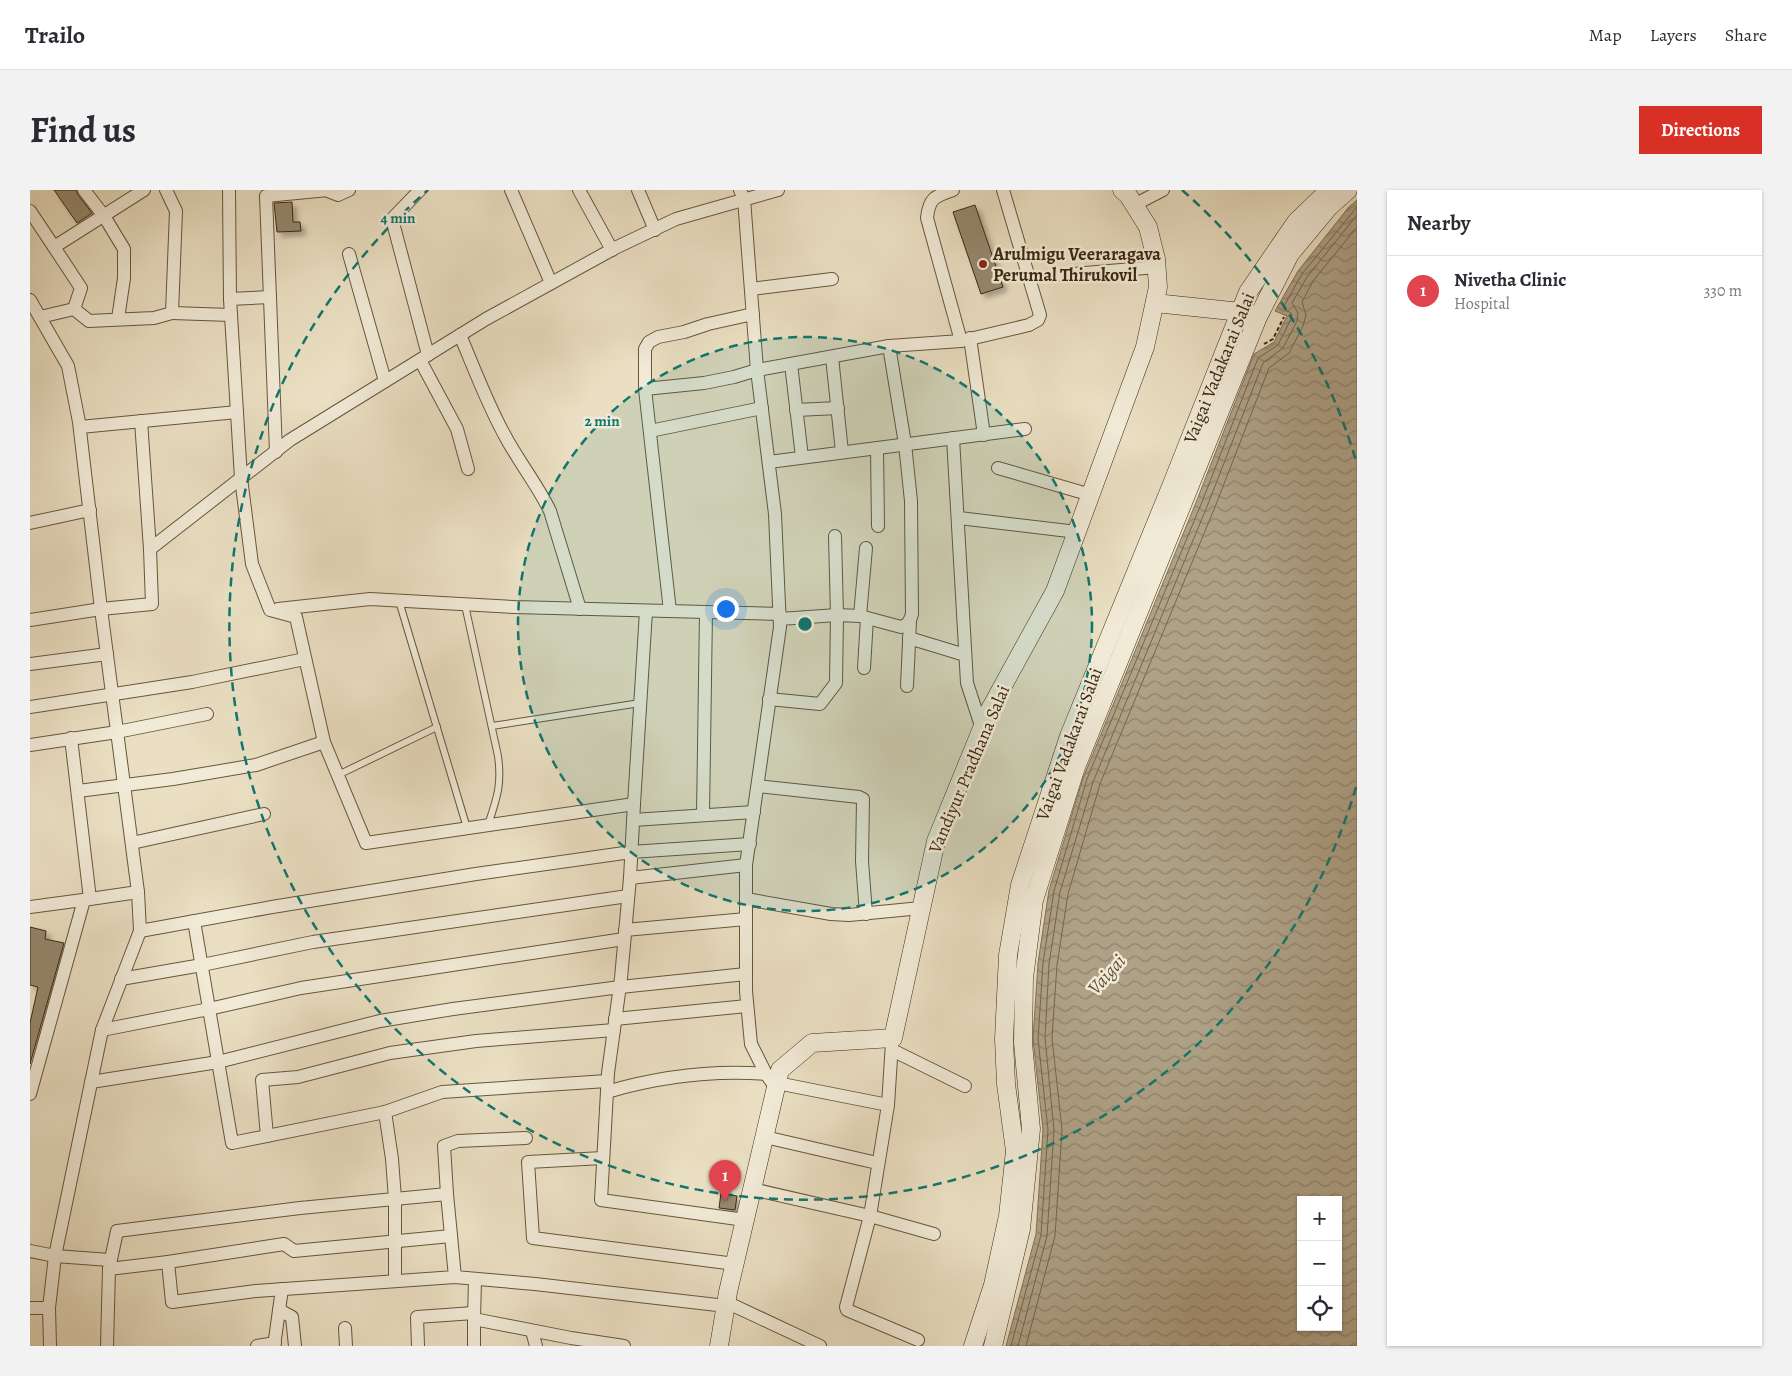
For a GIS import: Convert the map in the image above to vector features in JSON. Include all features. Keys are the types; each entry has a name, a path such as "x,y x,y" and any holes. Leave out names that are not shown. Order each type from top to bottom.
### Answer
{"street":[{"path":"84,190 104,216 124,249 124,278 118,319"},
{"path":"54,247 144,190"},
{"path":"166,190 176,211 172,313"},
{"path":"229,190 230,298 241,478 252,564 270,610"},
{"path":"276,452 266,193 328,190 338,195 350,190"},
{"path":"420,190 392,218 424,357 457,429 468,469"},
{"path":"512,190 551,283"},
{"path":"579,190 612,250"},
{"path":"638,190 655,230"},
{"path":"150,549 290,440 460,335 612,250 676,219 742,194 778,190"},
{"path":"951,190 932,200 928,207 927,218 966,340 984,435"},
{"path":"645,389 704,383 757,370 889,346 966,340 1029,325 1038,320 1040,314 1004,190"},
{"name":"Vandiyur Pradhana Salai","path":"892,1044 936,841 994,703 1056,591 1145,346 1158,287 1157,267 1148,227 1128,195 1122,190"},
{"path":"1134,205 1163,190"},
{"name":"Vaigai Vadakarai Salai","path":"973,1346 993,1285 1009,1207 1015,1152 1006,1084 1004,1039 1008,955 1020,885 1069,736 1248,292 1296,222 1329,190"},
{"name":"Vaigai Vadakarai Salai","path":"993,1346 1021,1229 1031,1129 1023,1043 1024,978 1034,900 1076,767 1258,316 1290,254 1329,208 1348,190"},
{"path":"742,194 757,370 775,514 780,616 746,865 747,1006 751,1044 773,1081"},
{"path":"30,211 81,288 74,309"},
{"path":"349,254 386,381"},
{"path":"1061,275 1157,267"},
{"path":"751,289 832,279"},
{"path":"230,298 270,297"},
{"path":"30,300 68,366 80,427 101,609 138,892 140,931 102,1030 55,1256 49,1308 50,1346"},
{"path":"1155,303 1241,312 1258,316"},
{"path":"74,309 89,321 154,318 172,313 231,315"},
{"path":"40,317 74,309"},
{"path":"670,611 645,389 645,349 649,342 658,337 753,314"},
{"path":"460,335 503,433 514,453 543,495 550,511 580,609"},
{"path":"889,346 905,444 911,501 912,614 910,621 907,686"},
{"path":"832,357 842,452"},
{"path":"791,364 802,457"},
{"path":"650,431 762,408"},
{"path":"796,410 838,408"},
{"path":"80,427 237,412"},
{"path":"30,620 101,609 152,604 141,421"},
{"path":"769,462 1025,430"},
{"path":"953,438 967,683 982,729"},
{"path":"877,448 878,526"},
{"path":"998,468 1090,495"},
{"path":"30,523 90,510"},
{"path":"959,518 1077,532"},
{"path":"769,699 820,704 836,683 835,536"},
{"path":"864,668 866,548"},
{"path":"270,610 370,599 465,605 780,616 837,615 864,617 901,626 906,625 910,621"},
{"path":"270,610 296,617 324,742 366,843 634,804"},
{"path":"646,611 632,852 620,987 607,1086 601,1200 745,1220"},
{"path":"703,816 706,612"},
{"path":"909,638 965,654"},
{"path":"30,664 107,654"},
{"path":"30,707 192,682 305,658"},
{"path":"30,745 117,732 207,714"},
{"path":"30,1094 87,899 78,791 71,738"},
{"path":"78,791 173,780 256,765 324,742"},
{"path":"758,786 863,799 862,861 866,914"},
{"path":"633,820 754,812"},
{"path":"132,843 264,814"},
{"path":"140,931 272,907 632,852 750,844"},
{"path":"630,878 746,865"},
{"path":"30,907 138,892"},
{"path":"121,979 202,965 313,942 628,896"},
{"path":"746,899 831,914 866,914 921,908"},
{"path":"102,1030 209,1009 301,988 625,935 746,919"},
{"path":"194,921 232,1143 385,1112 442,1092 607,1086 684,1076 743,1072 773,1081 888,1105"},
{"path":"91,1082 218,1062 380,1021 453,1009 620,987 746,974"},
{"path":"267,1136 262,1080 298,1077 390,1053 615,1025 747,1006"},
{"path":"719,1346 726,1304 764,1137 773,1081 780,1070 812,1044 892,1044 965,1086"},
{"path":"892,1044 888,1105 877,1163 870,1216 846,1307 848,1310 918,1340"},
{"path":"385,1112 395,1199 395,1281"},
{"path":"764,1137 877,1163"},
{"path":"455,1277 444,1146 458,1141 526,1138"},
{"path":"603,1158 528,1162 533,1238 735,1264"},
{"path":"752,1189 870,1216 934,1234"},
{"path":"107,1346 109,1264 117,1231 212,1218 447,1194"},
{"path":"30,1251 109,1264 168,1262 284,1244 294,1251 451,1236"},
{"path":"168,1262 172,1302 282,1289 455,1277 726,1304 820,1346"},
{"path":"474,1346 475,1279"},
{"path":"257,1346 274,1344 282,1289"},
{"path":"30,1308 49,1308"},
{"path":"279,1310 292,1316 295,1346"},
{"path":"418,1346 417,1317 474,1316 532,1331 624,1346"},
{"path":"345,1328 346,1346"},
{"path":"532,1331 536,1346"}],"lane":[{"path":"399,601 467,828"},
{"path":"465,605 492,726 500,775 499,793 488,825"},
{"path":"492,726 640,702"},
{"path":"338,775 436,726"}],"path":[{"path":"1261,346 1273,339 1284,317"}],"water":[{"name":"Vaigai","path":"1357,200 1357,1346 1006,1346 1036,1234 1043,1130 1033,1039 1038,963 1049,890 1083,778 1197,500 1254,354 1274,342 1287,316 1275,311 1298,271 1348,208"}],"building":[{"path":"54,190 76,190 92,213 77,223"},
{"path":"292,202 293,222 300,222 301,231 277,232 274,203"},
{"path":"975,205 1003,287 981,294 953,212"},
{"path":"30,927 46,931 45,939 64,943 30,1064 30,1023 38,987 30,985"},
{"path":"721,1193 737,1196 735,1210 719,1208"}],"place":[{"name":"Arulmigu Veeraragava Perumal Thirukovil","path":"983,264"},
{"name":"Nivetha Clinic","path":"725,1201"}]}
